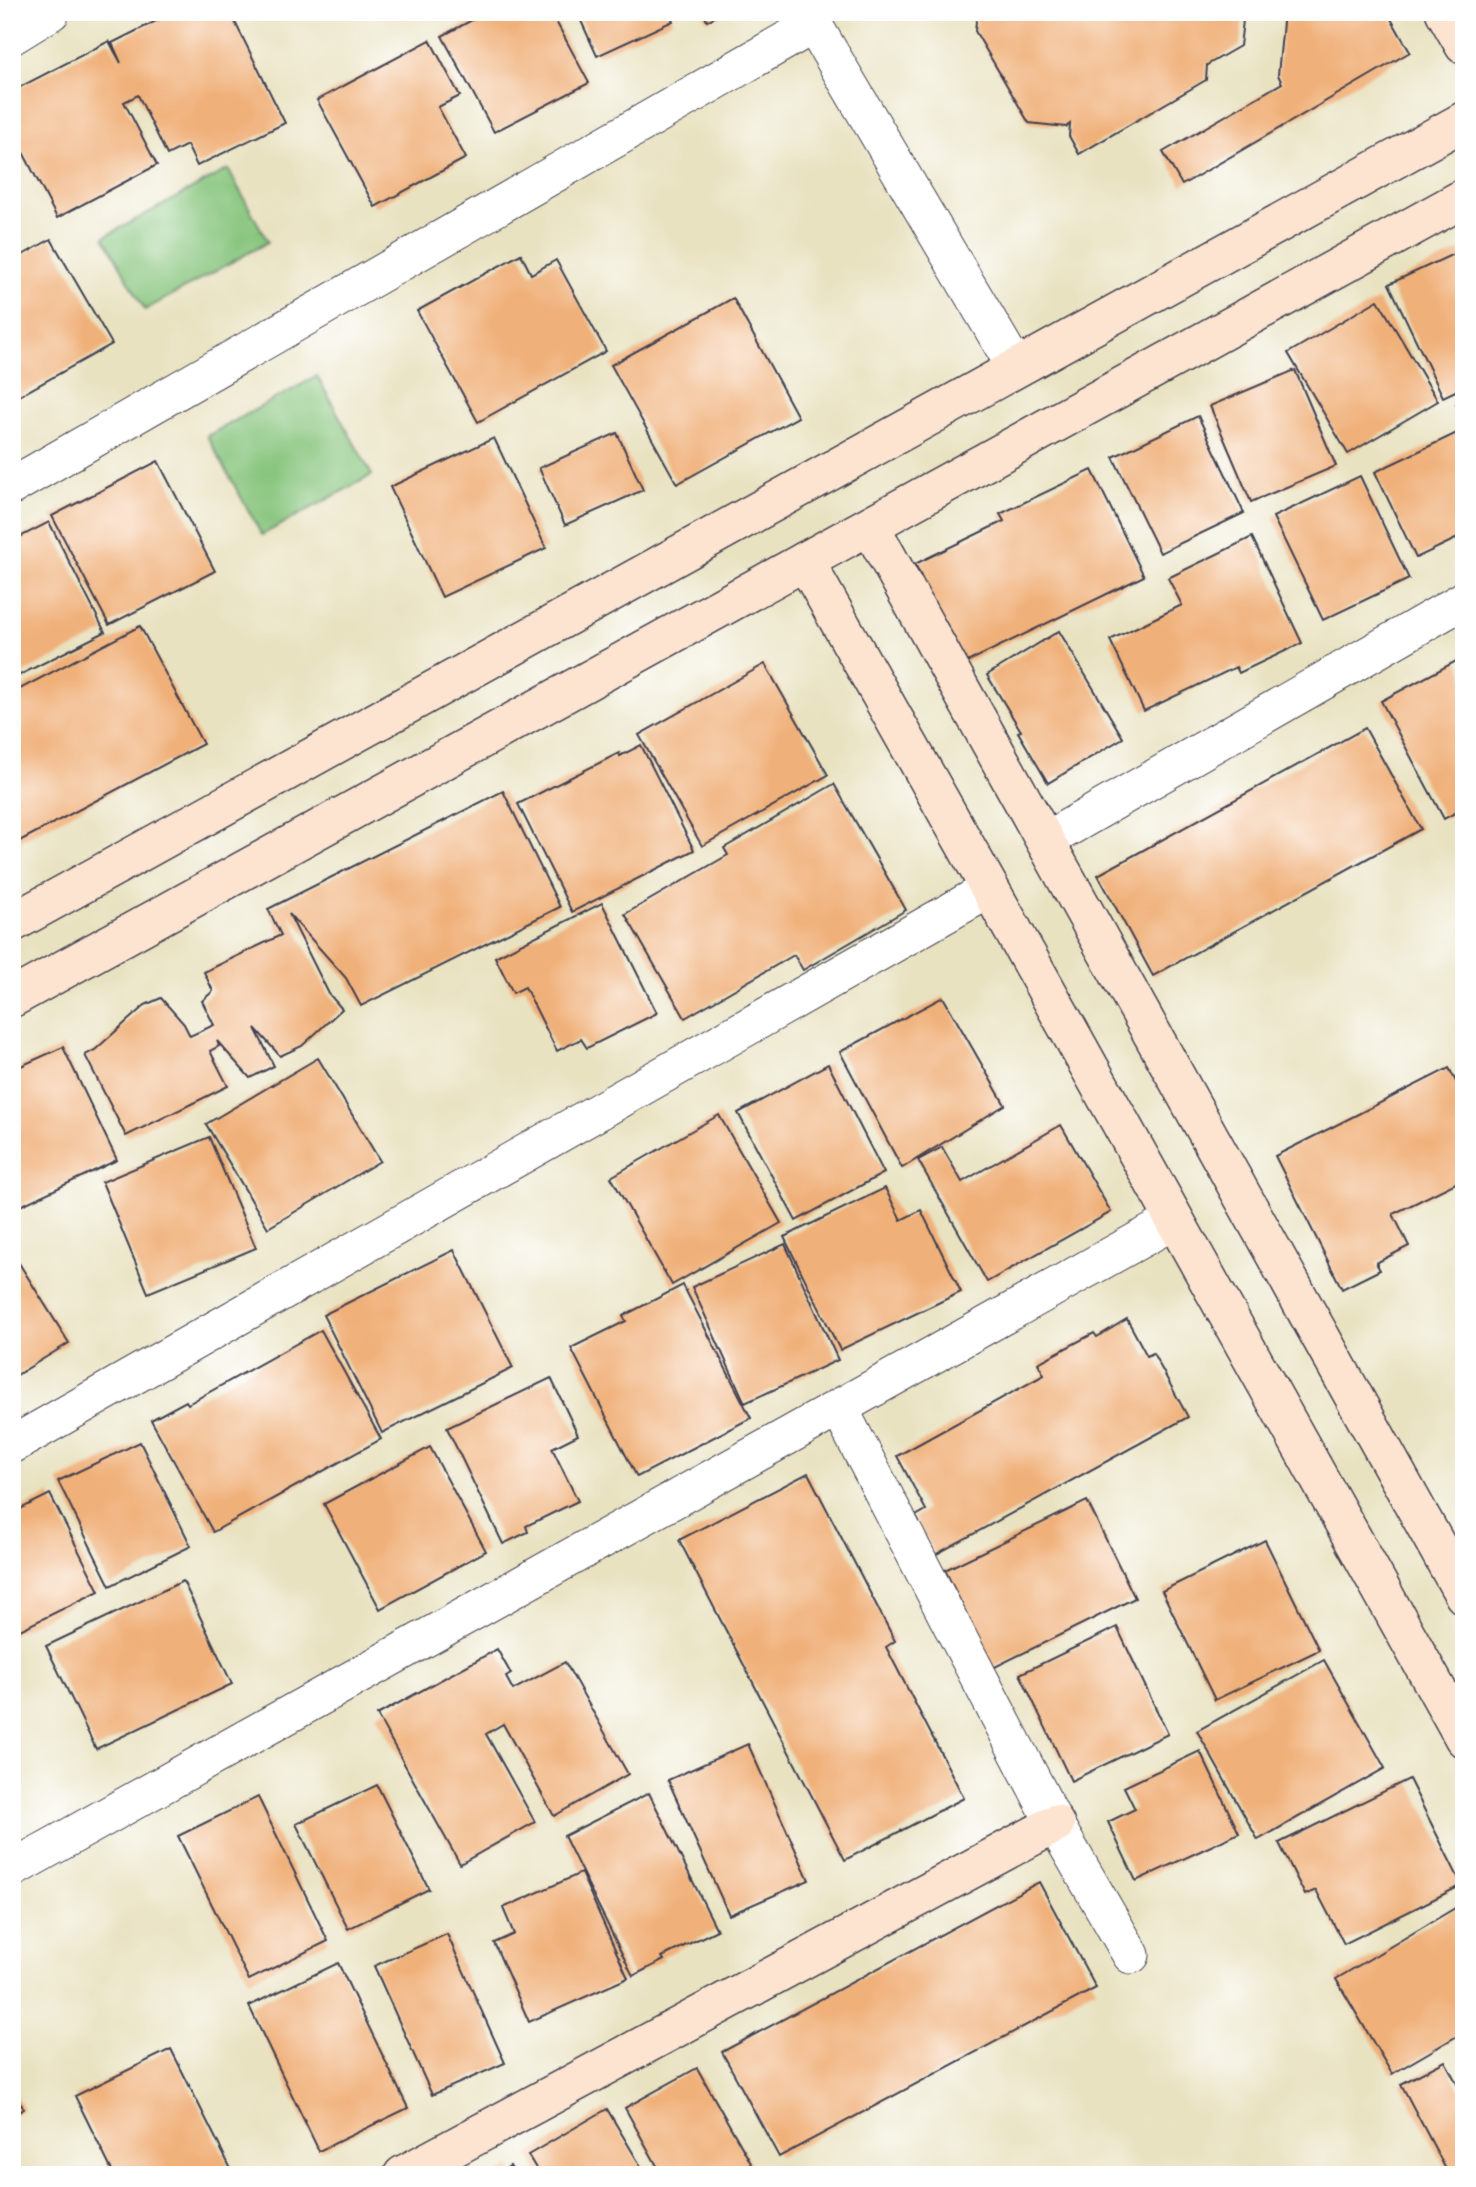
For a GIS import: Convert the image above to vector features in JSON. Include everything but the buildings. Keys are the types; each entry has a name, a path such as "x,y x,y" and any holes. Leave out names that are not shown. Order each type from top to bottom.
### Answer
{"street":[{"path":"12,36 51,12"},
{"path":"1445,12 1464,46"},
{"path":"12,486 810,18 1016,368"},
{"path":"12,922 1464,121"},
{"path":"12,998 1464,198"},
{"path":"870,526 1464,1595"},
{"path":"805,561 1464,1738"},
{"path":"1045,841 1464,600"},
{"path":"12,1445 990,889"},
{"path":"12,1869 1175,1220"},
{"path":"839,1408 1055,1824 1131,1955"},
{"path":"403,2175 1055,1824"}],"green space":[{"path":"228,169 268,242 145,310 104,237"},
{"path":"317,376 372,475 262,535 207,436"}]}
